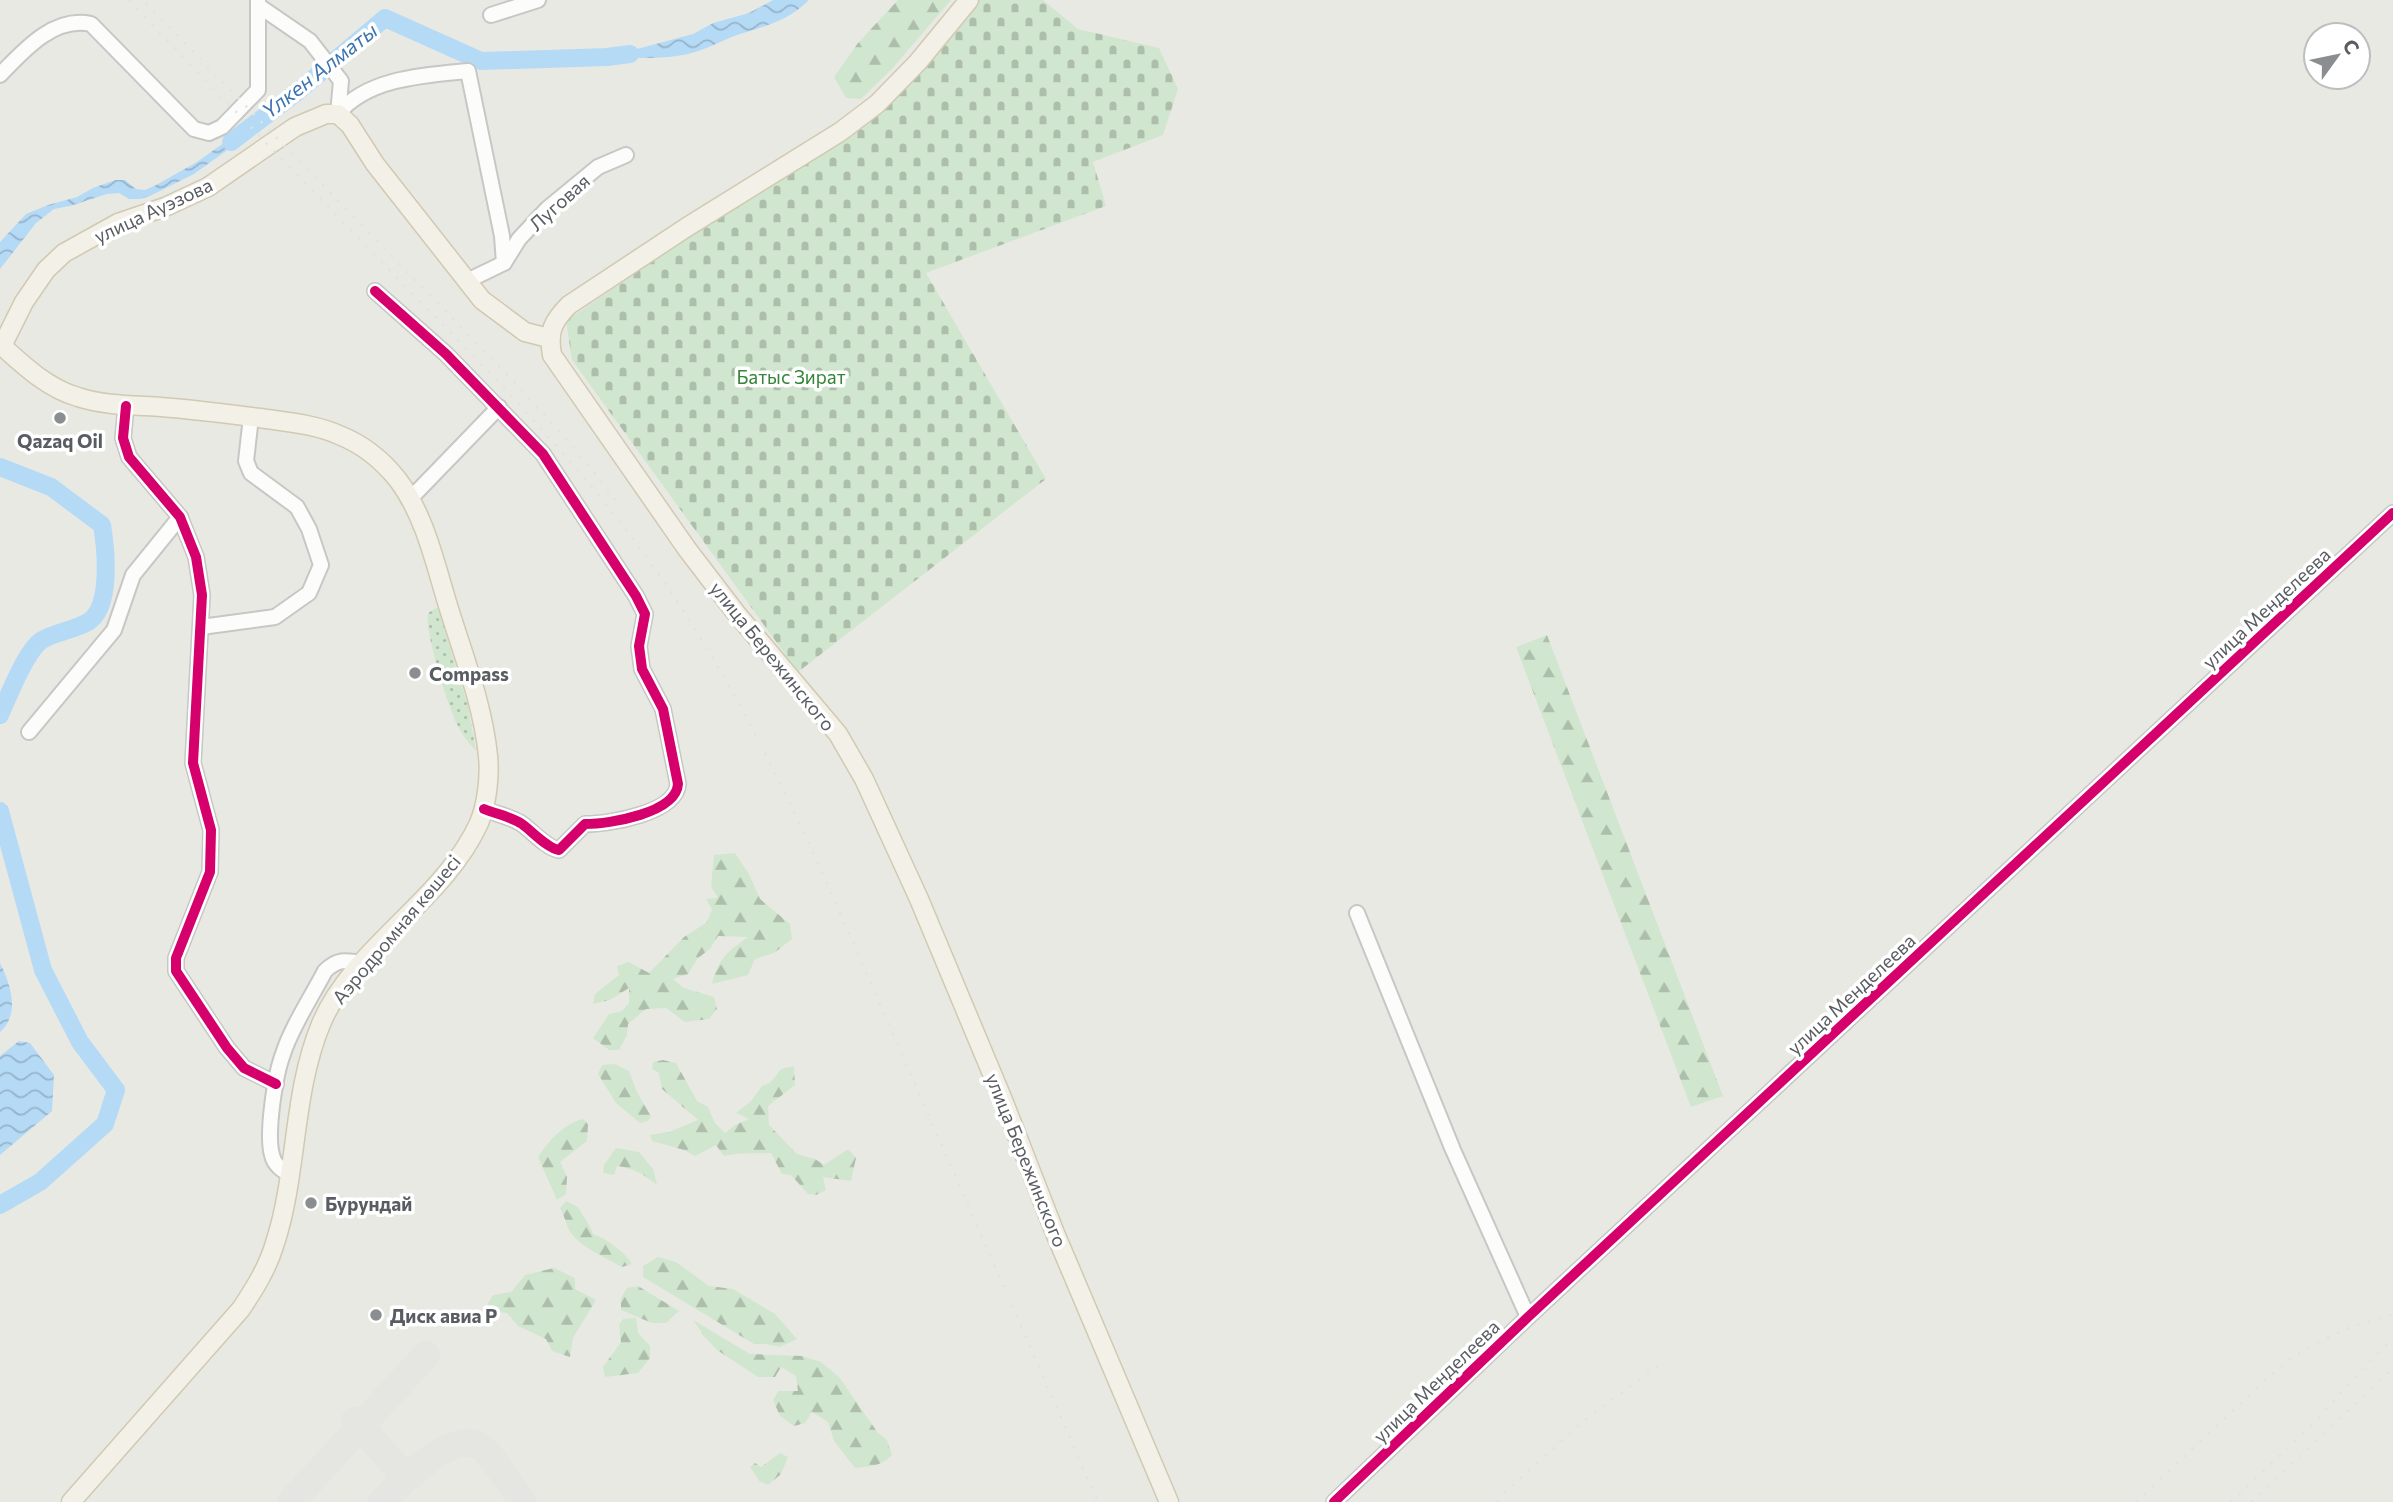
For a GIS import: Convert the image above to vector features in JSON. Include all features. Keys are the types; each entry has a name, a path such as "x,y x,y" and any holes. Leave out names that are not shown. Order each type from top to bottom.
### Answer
{"main road":[{"path":"338,114 350,125 375,164 482,300 525,332 549,338 555,322 569,305 687,227 840,132 877,104 918,62 969,0"},
{"name":"улица Ауэзова","path":"1,345 24,302 46,270 64,253 118,223 165,207 208,187 295,127 326,114 338,114"},
{"name":"улица Бережинского","path":"549,338 552,355 687,550 838,734 864,779 919,899 1055,1233 1169,1502"},
{"name":"Аэродромная көшесі","path":"1,345 41,380 77,397 126,406 251,417 315,427 339,435 377,458 397,479 421,521 483,718 489,761 484,809 454,865 334,997 321,1023 302,1087 290,1175 275,1242 259,1282 241,1309 71,1502"}],"street":[{"path":"491,15 538,0"},
{"path":"258,3 310,41 341,81 338,114"},
{"path":"0,75 34,42 56,29 77,21 91,24 194,128 209,133 222,127 258,90 258,3"},
{"path":"338,114 354,98 388,84 421,76 468,71 502,236 503,263"},
{"name":"Луговая","path":"467,281 503,263 547,209 598,167 626,155"},
{"path":"375,291 446,354 543,454 645,614 639,646 642,669 663,709 678,784 677,793 663,805 606,824 585,824 559,850 550,848 519,822 484,809"},
{"path":"126,406 123,438 129,457 180,517 196,556 202,595 193,763 203,791 211,830 210,872 176,958 176,971 227,1048 244,1068 276,1084"},
{"path":"410,499 499,407"},
{"path":"201,627 275,617 309,593 321,565 309,529 297,507 251,473 246,461 251,417"},
{"name":"улица Менделеева","path":"1334,1502 1528,1317 2393,513"},
{"path":"29,732 114,630 133,575 180,517"},
{"path":"1357,913 1453,1150 1528,1317"},
{"path":"290,1175 280,1169 272,1158 269,1140 283,1053 325,971 334,963 344,960 362,964"}],"green space":[{"path":"898,0 951,0 891,70 861,99 846,98 834,77 858,43"},
{"name":"Батыс Зират","path":"975,0 1043,0 1078,29 1159,48 1178,89 1163,135 1093,162 1106,206 926,273 1046,479 798,672 572,360 566,321 897,93"},
{"path":"438,607 468,706 476,751 465,738 453,715 433,651 428,613"},
{"path":"1547,635 1723,1096 1691,1107 1516,647"},
{"path":"735,853 749,874 760,899 790,924 792,939 774,953 755,959 748,975 712,984 717,968 725,956 748,937 718,936 688,974 673,979 684,988 714,997 717,1009 709,1019 685,1022 666,1008 646,1009 628,1024 627,1035 619,1050 609,1050 593,1038 609,1014 622,1011 629,1003 629,988 610,1000 593,1004 595,994 619,975 617,966 629,962 649,973 684,937 707,922 712,909 706,899 718,898 711,887 714,855"},
{"path":"663,1060 676,1063 697,1101 708,1107 715,1123 725,1133 749,1119 736,1113 751,1101 762,1086 770,1083 781,1069 794,1066 795,1085 768,1106 769,1125 797,1154 815,1159 824,1165 848,1149 856,1158 851,1181 823,1177 826,1190 816,1195 808,1194 791,1175 782,1174 771,1153 724,1156 716,1145 695,1156 652,1141 650,1135 669,1132 698,1120 662,1089 659,1073 652,1069 653,1062"},
{"path":"615,1064 629,1071 651,1116 648,1121 640,1123 616,1103 598,1074 602,1065"},
{"path":"583,1119 588,1124 587,1141 560,1162 567,1177 566,1194 557,1200 538,1157 558,1134 570,1124"},
{"path":"616,1148 639,1152 653,1169 657,1185 623,1167 617,1166 614,1175 603,1173 604,1165"},
{"path":"566,1201 578,1207 593,1234 615,1246 632,1264 622,1267 578,1241 569,1230 560,1208"},
{"path":"658,1257 676,1262 709,1286 733,1289 775,1314 797,1339 780,1347 754,1344 643,1277 643,1266"},
{"path":"554,1268 575,1278 575,1289 596,1300 573,1338 570,1357 552,1351 546,1339 518,1326 507,1313 494,1312 486,1307 493,1295 511,1292 525,1275"},
{"path":"638,1286 679,1311 666,1323 652,1323 621,1310 621,1298 627,1288"},
{"path":"636,1318 638,1333 650,1346 650,1358 638,1373 605,1377 603,1367 621,1342 619,1325 623,1319"},
{"path":"693,1320 750,1354 802,1356 821,1362 839,1377 878,1433 887,1440 892,1455 880,1464 855,1468 834,1441 828,1422 812,1412 805,1423 794,1426 780,1416 773,1400 778,1391 798,1391 796,1376 781,1367 775,1377 758,1377 717,1350"},
{"path":"780,1453 788,1457 781,1474 768,1485 759,1481 750,1467 755,1463 761,1467"}],"water":[{"path":"773,0 809,0 792,14 775,22 693,53 660,58 607,57 693,34 713,23 749,13"},
{"path":"246,127 251,133 194,174 150,196 129,199 119,193 107,194 54,209 36,223 0,269 0,242 26,214 77,197 115,180 125,180 136,189 145,190 197,162"},
{"path":"0,963 10,989 12,1008 6,1025 0,1032"},
{"path":"19,1041 30,1043 54,1075 52,1111 0,1155 0,1056"}],"waterway":[{"name":"Үлкен Алматы","path":"231,142 301,89 385,18 481,61 630,54"},
{"name":"Үлкен Алматы","path":"0,467 51,487 102,525 106,563 104,591 96,615 88,622 47,637 36,645 18,674 0,715"},
{"name":"Үлкен Алматы","path":"0,811 43,970 80,1042 116,1090 105,1124 40,1182 0,1205"}],"taxiway":[{"path":"291,1502 426,1355"},
{"path":"355,1421 401,1472 412,1475"},
{"path":"381,1502 427,1461 455,1445 468,1443 485,1450 523,1502"}],"railway":[{"path":"129,0 469,351 561,451 647,558 696,631 761,746 819,865 1098,1502"},
{"path":"146,3 520,388 587,463 616,501"},
{"path":"2136,1502 2266,1379 2292,1358 2314,1344 2351,1327 2393,1314"},
{"path":"2231,1502 2311,1426 2373,1357 2393,1339"},
{"path":"1497,1502 1586,1419 1666,1360"},
{"path":"2251,1502 2393,1368"}],"cycle path":[{"path":"375,291 446,354 543,454 645,614 639,646 642,669 663,709 678,784 674,794 666,802 640,815 585,824 559,850 509,817 484,809"},
{"path":"126,406 123,438 129,457 180,517 196,557 202,595 193,763 211,830 210,872 176,958 176,971 227,1048 244,1068 276,1084"},
{"path":"1334,1502 1528,1317 2393,513"}],"place":[{"name":"Qazaq Oil","path":"60,418"},
{"name":"Compass","path":"415,673"},
{"name":"Бурундай","path":"311,1203"},
{"name":"Диск авиа Р","path":"376,1315"}]}
